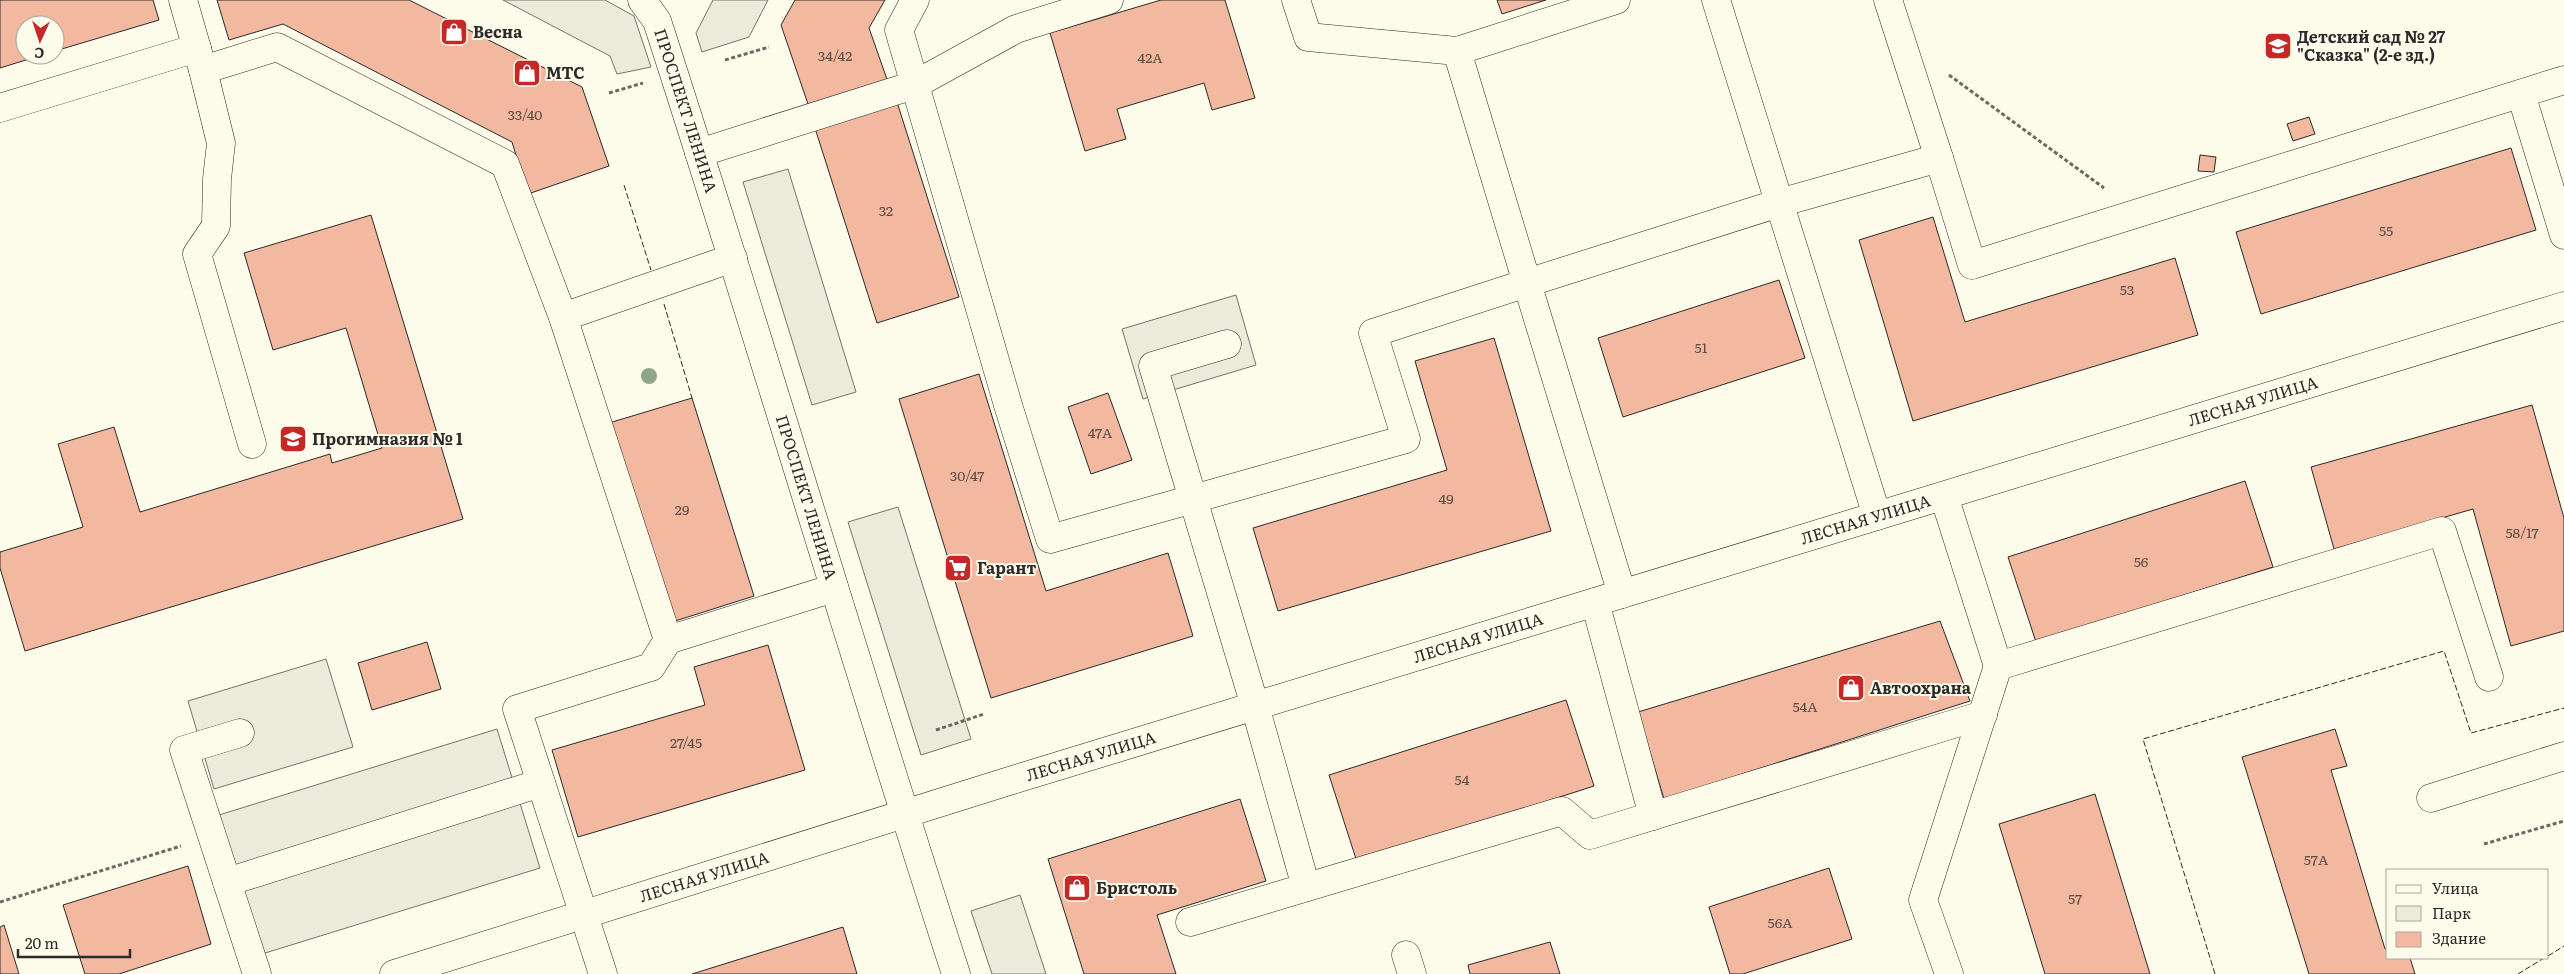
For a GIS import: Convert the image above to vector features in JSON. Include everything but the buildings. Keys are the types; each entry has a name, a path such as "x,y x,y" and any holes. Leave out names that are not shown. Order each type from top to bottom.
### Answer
{"street":[{"path":"183,0 221,143 217,179 216,226 197,254 252,444"},
{"path":"915,0 899,30 1050,540 1406,439 1373,333 1779,203 1939,158"},
{"path":"699,153 914,85 1016,30 1109,0"},
{"path":"1296,0 1308,37 1457,51 1616,0"},
{"path":"1716,0 1877,516"},
{"path":"1888,0 1972,265 2564,80"},
{"name":"ПРОСПЕКТ ЛЕНИНА","path":"652,7 734,258 904,814 956,974"},
{"path":"0,108 200,59 277,47 505,164 563,317 668,640"},
{"path":"1457,51 1622,594"},
{"path":"2521,94 2564,235"},
{"path":"563,317 734,258"},
{"name":"ЛЕСНАЯ УЛИЦА","path":"394,974 904,814 2564,306"},
{"path":"1227,344 1153,366 1255,706 1306,887"},
{"path":"1944,496 1998,666 1923,900 1949,974"},
{"path":"1998,666 2442,530 2489,677"},
{"path":"603,974 517,709 651,667 668,640 834,588"},
{"path":"1595,602 1653,816"},
{"path":"1190,922 1562,811 1590,835 1983,715"},
{"path":"240,733 184,750 257,974"},
{"path":"2431,798 2564,756"},
{"path":"227,882 542,783"}],"path":[{"path":"1901,40 2138,213"},
{"path":"724,60 769,47"},
{"path":"609,92 646,82"},
{"path":"936,730 984,714"},
{"path":"2484,844 2564,821"},
{"path":"0,902 212,836"}],"green space":[{"path":"503,0 605,0 634,16 651,67 617,74 610,56"},
{"path":"713,0 768,0 749,37 702,52 696,33"},
{"path":"788,169 856,392 812,405 743,182"},
{"path":"898,507 971,739 921,755 848,522"},
{"path":"1020,895 1046,974 992,974 971,911"}],"shaded area":[{"path":"1236,295 1256,365 1143,399 1122,329"},
{"path":"326,659 353,747 214,789 188,701"},
{"path":"497,729 540,868 262,954 219,815"}],"fence":[{"path":"624,185 651,270"},
{"path":"664,304 692,398"},
{"path":"2215,974 2143,739 2444,651 2471,733 2564,708"},
{"path":"2549,955 2564,946"},
{"path":"2518,974 2542,959"}],"place":[{"name":"Весна","path":"454,32"},
{"name":"Детский сад № 27 \"Сказка\" (2-е зд.)","path":"2278,46"},
{"name":"МТС","path":"527,73"},
{"name":"Прогимназия № 1","path":"293,439"},
{"name":"Гарант","path":"958,568"},
{"name":"Автоохрана","path":"1851,688"},
{"name":"Бристоль","path":"1077,888"}]}
